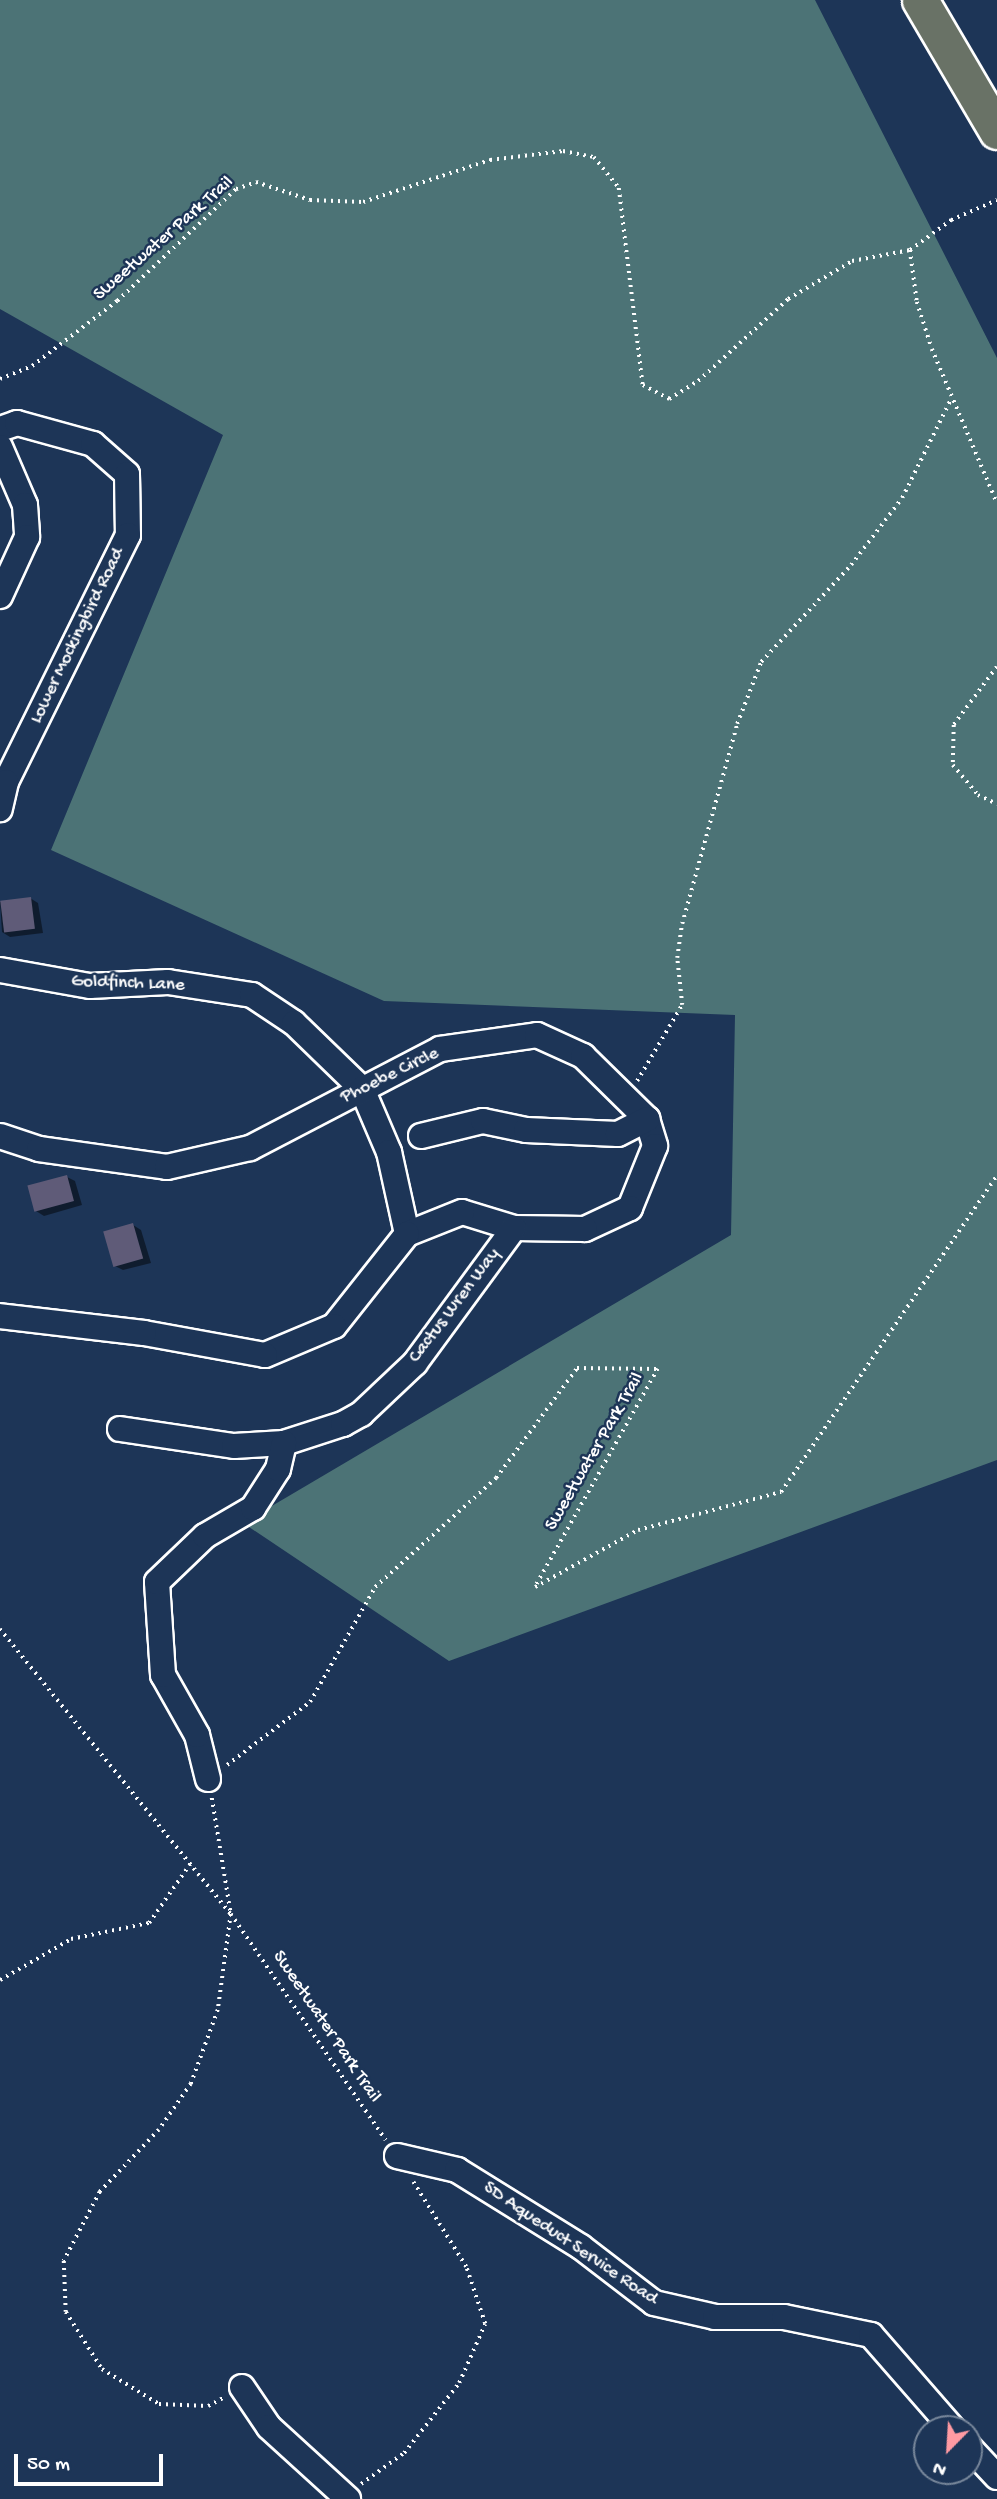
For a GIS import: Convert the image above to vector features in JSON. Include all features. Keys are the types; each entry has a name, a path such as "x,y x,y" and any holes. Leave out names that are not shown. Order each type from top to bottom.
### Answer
{"highway":[{"path":"920,0 997,131"}],"lane":[{"name":"Lower Mockingbird Road","path":"0,429 17,423 93,444 127,474 128,535 3,772 0,809"},
{"path":"0,447 25,505 27,537 0,596"},
{"name":"Goldfinch Lane","path":"0,970 90,986 168,982 252,995 294,1023 362,1089 389,1152 407,1234"},
{"name":"Phoebe Circle","path":"0,1136 39,1149 167,1167 250,1148 440,1049 537,1035 583,1056 647,1119"},
{"path":"0,1316 145,1333 265,1355 334,1325 407,1234 462,1212 514,1228 584,1229 630,1208 655,1146 647,1119 618,1134 526,1129 483,1121 421,1136"},
{"name":"Cactus Wren Way","path":"120,1429 208,1445 284,1443 361,1414 415,1363 514,1228"},
{"path":"208,1779 197,1735 163,1675 157,1582 205,1536 253,1508 278,1469 284,1443"},
{"name":"SD Aqueduct Service Road","path":"397,2156 457,2170 581,2246 654,2303 715,2317 784,2317 871,2335 941,2415"},
{"path":"242,2387 269,2427 347,2498"},
{"path":"983,2462 997,2477"}],"path":[{"name":"Sweetwater Park Trail","path":"0,379 32,366 54,350 117,300 236,189 257,182 310,200 363,202 491,160 563,151 594,157 619,188 643,385 668,399 698,381 788,299 852,261 911,250 951,220 997,200"},
{"path":"911,250 917,302 951,399 997,503"},
{"path":"628,1098 682,1005 677,958 682,924 737,724 761,662 851,565 902,498 951,399"},
{"path":"997,667 954,725 953,765 978,795 997,804"},
{"name":"Sweetwater Park Trail","path":"242,2387 208,2406 159,2404 102,2369 66,2312 64,2261 100,2192 159,2130 191,2084 218,2010 231,1914 208,1779 310,1702 374,1587 496,1478 577,1368 658,1369 534,1587 639,1530 781,1492 997,1175"},
{"path":"0,1629 231,1914"},
{"path":"0,1980 71,1939 149,1923 190,1864"},
{"name":"Sweetwater Park Trail","path":"231,1914 397,2156 466,2267 485,2324 459,2382 404,2453 347,2498"}],"green space":[{"path":"0,0 815,0 997,358 997,1460 449,1661 243,1523 731,1235 735,1015 384,1001 51,850 223,435 0,309"}],"building":[{"path":"31,897 35,929 4,933 0,901"},
{"path":"67,1175 74,1201 34,1212 27,1186"},
{"path":"133,1223 143,1259 113,1267 103,1232"}]}
